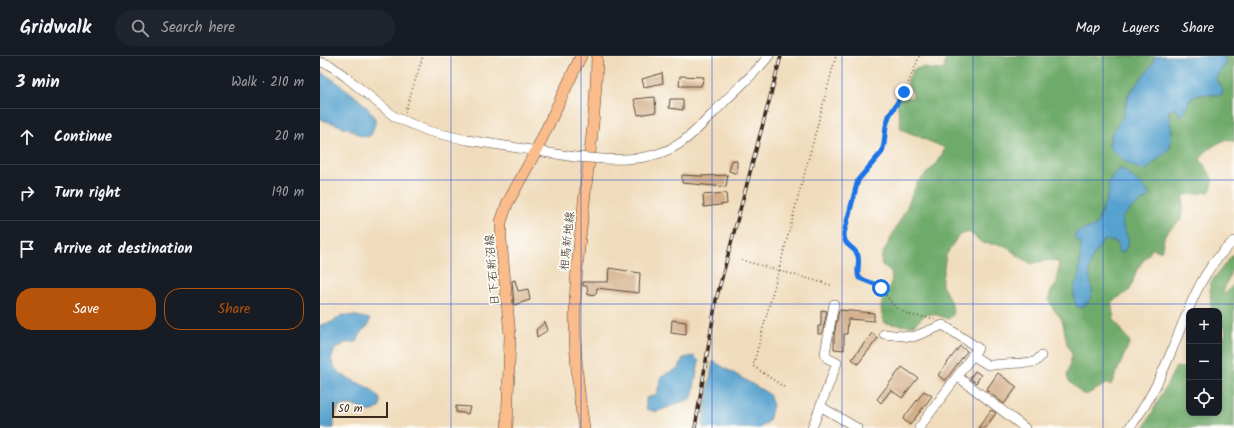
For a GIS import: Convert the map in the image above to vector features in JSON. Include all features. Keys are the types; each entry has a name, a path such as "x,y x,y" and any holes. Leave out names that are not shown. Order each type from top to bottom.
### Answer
{"main road":[{"name":"日下石新沼線","path":"507,428 510,334 501,240 501,222 507,204 536,151 581,56"},
{"name":"相馬新地線","path":"584,428 579,400 574,323 576,283 592,128 597,56"}],"street":[{"path":"320,62 330,65 346,76 395,117 428,131 467,140 575,158 628,160 645,158 663,152 679,144 696,130 757,70 769,56"},
{"path":"1129,428 1136,420 1162,373 1191,302 1201,282 1212,264 1234,241"},
{"path":"812,428 837,363 827,358 826,353 834,304"},
{"path":"884,334 913,337 943,325 978,348 919,428"},
{"path":"972,356 988,365 1035,362 1041,356"},
{"path":"957,376 1025,428"},
{"path":"820,406 857,428"}],"path":[{"path":"402,121 423,56"},
{"path":"784,388 753,366 836,56"},
{"path":"919,56 904,92 889,116 882,152 858,180 844,238 846,244 856,252 858,256 857,274 859,278 879,286 900,310 910,315 935,320 943,325"},
{"path":"741,260 832,285"}],"green space":[{"path":"946,56 1155,56 1152,65 1128,95 1123,116 1111,135 1109,147 1126,162 1146,170 1172,131 1169,111 1175,109 1179,112 1180,118 1194,97 1198,95 1221,95 1223,90 1217,82 1216,77 1227,63 1224,56 1234,56 1234,142 1228,140 1216,144 1202,156 1200,159 1212,179 1209,192 1184,195 1181,220 1165,234 1161,252 1153,248 1137,269 1130,290 1111,302 1114,319 1130,342 1111,385 1106,384 1086,395 1081,393 1069,381 1067,376 1072,354 1067,344 1061,318 1053,309 1049,299 1050,293 1057,283 1059,263 1049,260 1032,264 1004,245 982,243 969,232 958,236 946,255 942,285 952,305 953,315 948,319 937,315 926,314 914,325 908,326 885,323 881,306 885,294 891,285 892,277 891,271 882,265 881,259 883,253 906,209 917,183 938,162 945,148 901,129 897,101 901,97 912,98 913,93 907,84 908,79 914,69 924,67 929,69 944,70"},
{"path":"1234,253 1234,264 1223,292 1225,294 1234,284 1234,428 1144,428 1176,367 1186,369 1186,416 1222,416 1222,341 1226,333 1225,328 1222,326 1222,308 1211,308 1210,283"}],"water":[{"path":"1155,56 1224,56 1227,63 1216,77 1217,82 1223,90 1221,95 1197,95 1190,100 1180,118 1179,112 1175,109 1169,111 1172,131 1170,148 1146,170 1136,168 1131,165 1109,147 1111,135 1123,116 1128,95 1152,65"},
{"path":"320,72 351,93 367,107 375,119 371,135 367,137 359,135 350,129 320,119"},
{"path":"1120,169 1124,170 1146,189 1150,196 1134,206 1122,218 1123,226 1129,241 1123,253 1118,252 1116,242 1104,240 1098,249 1090,265 1089,272 1092,287 1091,296 1083,307 1077,307 1074,299 1074,288 1079,275 1081,244 1074,237 1077,232 1096,226 1109,192 1108,183 1114,174"},
{"path":"342,315 370,319 368,326 362,331 357,342 346,343 335,349 331,360 335,368 342,375 371,389 380,399 380,407 375,410 367,411 352,405 343,406 338,408 334,420 334,428 320,428 320,325 332,322"},
{"path":"694,356 699,361 692,398 656,412 646,409 646,398 656,395 661,376 678,369 683,358"},
{"path":"713,361 769,394 773,405 769,421 760,428 703,428"}],"building":[{"path":"662,73 663,83 644,87 642,79"},
{"path":"680,76 704,77 701,86 679,86"},
{"path":"655,97 656,112 638,115 634,99"},
{"path":"670,99 683,99 683,110 669,108"},
{"path":"732,160 737,161 737,174 729,171"},
{"path":"682,175 728,175 726,187 682,183"},
{"path":"726,193 727,204 704,207 703,195"},
{"path":"609,268 640,273 639,293 597,288 596,294 588,295 587,286 583,286 583,282 608,282"},
{"path":"515,280 518,291 528,289 530,300 514,305 512,281"},
{"path":"821,310 827,311 822,334 818,334 818,326 821,326"},
{"path":"839,310 874,313 874,321 848,319 847,334 844,334 844,350 834,349 834,335"},
{"path":"672,320 686,322 686,335 671,333"},
{"path":"545,322 548,330 537,337 536,330"},
{"path":"872,333 878,338 858,364 852,359"},
{"path":"960,346 967,351 945,381 938,375"},
{"path":"902,367 918,378 902,398 891,390 881,403 877,399"},
{"path":"975,371 981,375 976,383 970,378"},
{"path":"998,373 1017,387 1004,404 986,390"},
{"path":"924,391 932,396 910,425 903,419"},
{"path":"456,406 470,407 468,414 456,412"},
{"path":"991,410 996,413 985,428 978,428"}],"railway":[{"path":"695,428 716,300 781,56"}],"route":[{"path":"881,288 859,278 857,274 858,256 856,252 846,244 844,233 858,180 882,152 889,116 904,92"}]}
